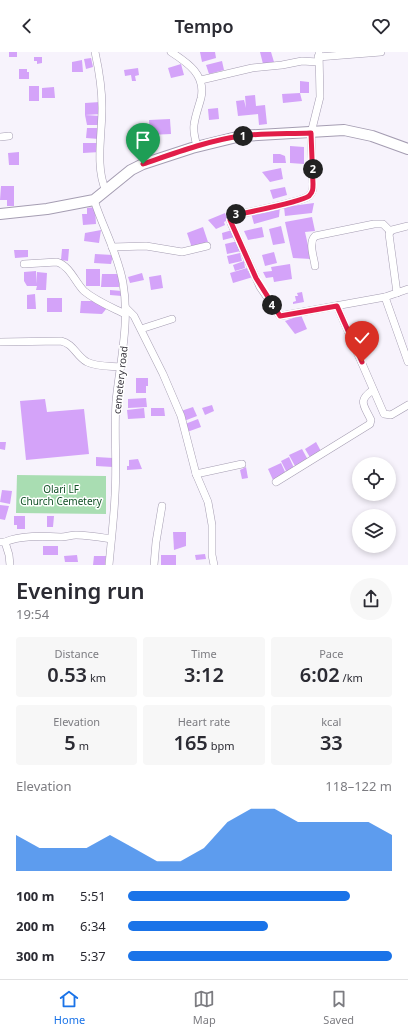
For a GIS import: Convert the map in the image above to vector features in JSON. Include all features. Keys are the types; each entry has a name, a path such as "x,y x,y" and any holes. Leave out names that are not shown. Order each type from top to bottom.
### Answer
{"street":[{"path":"95,52 102,107 101,182 106,191"},
{"path":"171,52 191,66 201,80 201,96 194,124 197,146"},
{"path":"201,80 252,68 282,65 318,57 381,52"},
{"path":"318,57 320,97 311,133 313,191 311,194 300,200 235,215 232,216 230,220 258,282 280,316 385,297 408,289"},
{"path":"0,214 47,209 94,200 131,170 143,164 226,138 261,134 311,133 344,130 372,136 402,146 408,150"},
{"path":"0,137 10,136"},
{"name":"cemetery road","path":"94,200 99,217 120,268 126,311 116,402 115,496 109,565"},
{"path":"315,266 311,243 315,236 374,224 383,224 390,232"},
{"path":"397,294 389,238 390,232 395,228 408,226"},
{"path":"112,246 146,246 182,252 207,246"},
{"path":"24,264 61,263 65,266 83,290 90,295 134,316 163,374 181,416 196,474 208,502 212,525 212,555 214,565"},
{"path":"385,297 408,362"},
{"path":"337,306 384,414 391,415 408,404"},
{"path":"141,328 172,319"},
{"path":"0,342 60,341 69,344 82,358 88,362 98,365 121,367"},
{"path":"276,482 370,424 371,420 363,400 366,395 373,390"},
{"path":"196,474 242,464"},
{"path":"154,565 162,506"},
{"path":"10,565 10,555 2,542 20,538 52,536 88,536 111,539"}],"green space":[{"name":"Olari LF Church Cemetery","path":"17,475 106,476 106,514 16,513"}],"building":[{"path":"9,52 17,52 17,57 9,57"},
{"path":"200,52 215,52 216,58 202,62"},
{"path":"260,52 271,52 274,62 263,64"},
{"path":"34,57 42,57 42,63 37,64 37,61 34,61"},
{"path":"91,58 93,67 86,69 84,59"},
{"path":"82,60 83,72 72,72 72,62"},
{"path":"222,61 224,70 209,74 206,65"},
{"path":"181,64 184,75 171,78 168,68"},
{"path":"138,68 139,75 135,76 136,81 132,81 131,75 125,76 124,70"},
{"path":"19,69 27,69 27,72 29,72 29,79 19,79"},
{"path":"300,81 309,82 309,93 300,93"},
{"path":"29,86 39,86 39,101 29,101"},
{"path":"54,87 55,98 42,98 42,88"},
{"path":"300,93 302,101 283,103 282,94"},
{"path":"255,95 256,106 265,105 267,124 259,125 258,114 238,116 236,101 244,100 246,108 245,96"},
{"path":"100,102 101,114 85,115 85,103"},
{"path":"218,108 219,119 209,120 208,109"},
{"path":"85,115 100,116 100,125 87,125"},
{"path":"170,119 171,134 150,135 149,120"},
{"path":"87,128 100,128 99,139 86,138"},
{"path":"83,143 100,143 100,152 83,153"},
{"path":"290,146 304,147 304,164 290,163"},
{"path":"19,152 19,165 9,165 8,153"},
{"path":"273,154 285,156 286,163 273,163"},
{"path":"281,168 283,179 270,182 262,172"},
{"path":"1,186 14,186 14,206 7,206 7,200 0,200"},
{"path":"285,187 287,195 273,199 270,190"},
{"path":"314,203 312,213 285,216 284,207"},
{"path":"280,206 279,217 254,224 251,213"},
{"path":"95,207 96,224 83,225 82,214 87,214 87,208"},
{"path":"225,213 228,220 224,222 225,225 216,229 208,220"},
{"path":"312,217 315,231 305,232 311,259 293,258 285,222"},
{"path":"281,226 285,243 273,245 269,229"},
{"path":"203,227 208,242 192,248 187,233"},
{"path":"262,227 264,237 248,240 244,231"},
{"path":"101,230 99,243 84,241 85,233"},
{"path":"232,230 235,237 223,240 222,233"},
{"path":"238,241 241,251 227,254 225,244"},
{"path":"62,249 69,249 68,261 61,260"},
{"path":"14,250 28,250 28,257 15,258"},
{"path":"274,252 277,263 265,266 262,255"},
{"path":"240,253 242,261 229,264 227,256"},
{"path":"95,254 113,255 111,264 94,263"},
{"path":"244,261 245,268 235,271 233,265"},
{"path":"290,264 292,279 274,282 273,277 266,278 263,272 272,271 271,267"},
{"path":"247,268 248,271 251,270 253,277 233,283 230,273"},
{"path":"86,269 100,269 100,286 86,286"},
{"path":"36,271 37,284 37,272 47,273 46,290 36,290 37,286 27,286 24,281 24,272"},
{"path":"142,273 144,280 130,283 128,277"},
{"path":"102,274 120,274 119,287 101,287"},
{"path":"161,275 163,288 151,290 149,277"},
{"path":"110,290 122,291 122,296 110,295"},
{"path":"302,292 304,302 293,304 293,302 296,301 295,296 298,296 297,293"},
{"path":"35,294 36,309 27,309 27,295"},
{"path":"47,298 62,298 62,312 47,312"},
{"path":"81,301 94,301 107,308 102,314 80,313"},
{"path":"301,315 307,329 295,334 285,321"},
{"path":"136,378 148,378 146,393 136,393"},
{"path":"146,398 147,407 128,408 128,399"},
{"path":"45,399 47,412 84,409 89,454 26,460 20,401"},
{"path":"212,405 214,411 205,415 202,408"},
{"path":"193,407 197,416 184,421 181,411"},
{"path":"144,408 145,418 128,419 127,410"},
{"path":"151,408 164,408 165,416 151,416"},
{"path":"198,419 201,427 187,432 185,424"},
{"path":"0,442 6,442 5,450 0,449"},
{"path":"316,442 322,453 311,459 305,449"},
{"path":"302,449 308,460 295,466 289,455"},
{"path":"96,457 113,458 113,467 96,466"},
{"path":"289,457 295,470 287,473 281,461"},
{"path":"138,459 142,469 127,470 129,460"},
{"path":"281,463 286,474 273,480 268,469"},
{"path":"246,467 248,478 242,479 240,470"},
{"path":"2,490 12,491 10,504 0,502"},
{"path":"0,505 9,506 5,520 0,519"},
{"path":"14,516 25,516 25,529 17,529 17,525 14,525"},
{"path":"47,516 54,516 53,527 47,527"},
{"path":"173,532 186,532 186,546 174,550"},
{"path":"43,546 58,546 58,555 43,555"},
{"path":"205,554 206,559 196,560 195,555"},
{"path":"77,555 78,562 65,562 64,556"},
{"path":"161,555 176,555 176,565 161,565"},
{"path":"94,556 106,556 105,565 93,565"}],"route":[{"path":"143,164 226,138 261,134 311,133 313,184 313,191 311,194 300,200 235,215 232,216 230,220 260,287 280,316 337,306 362,362"}]}
